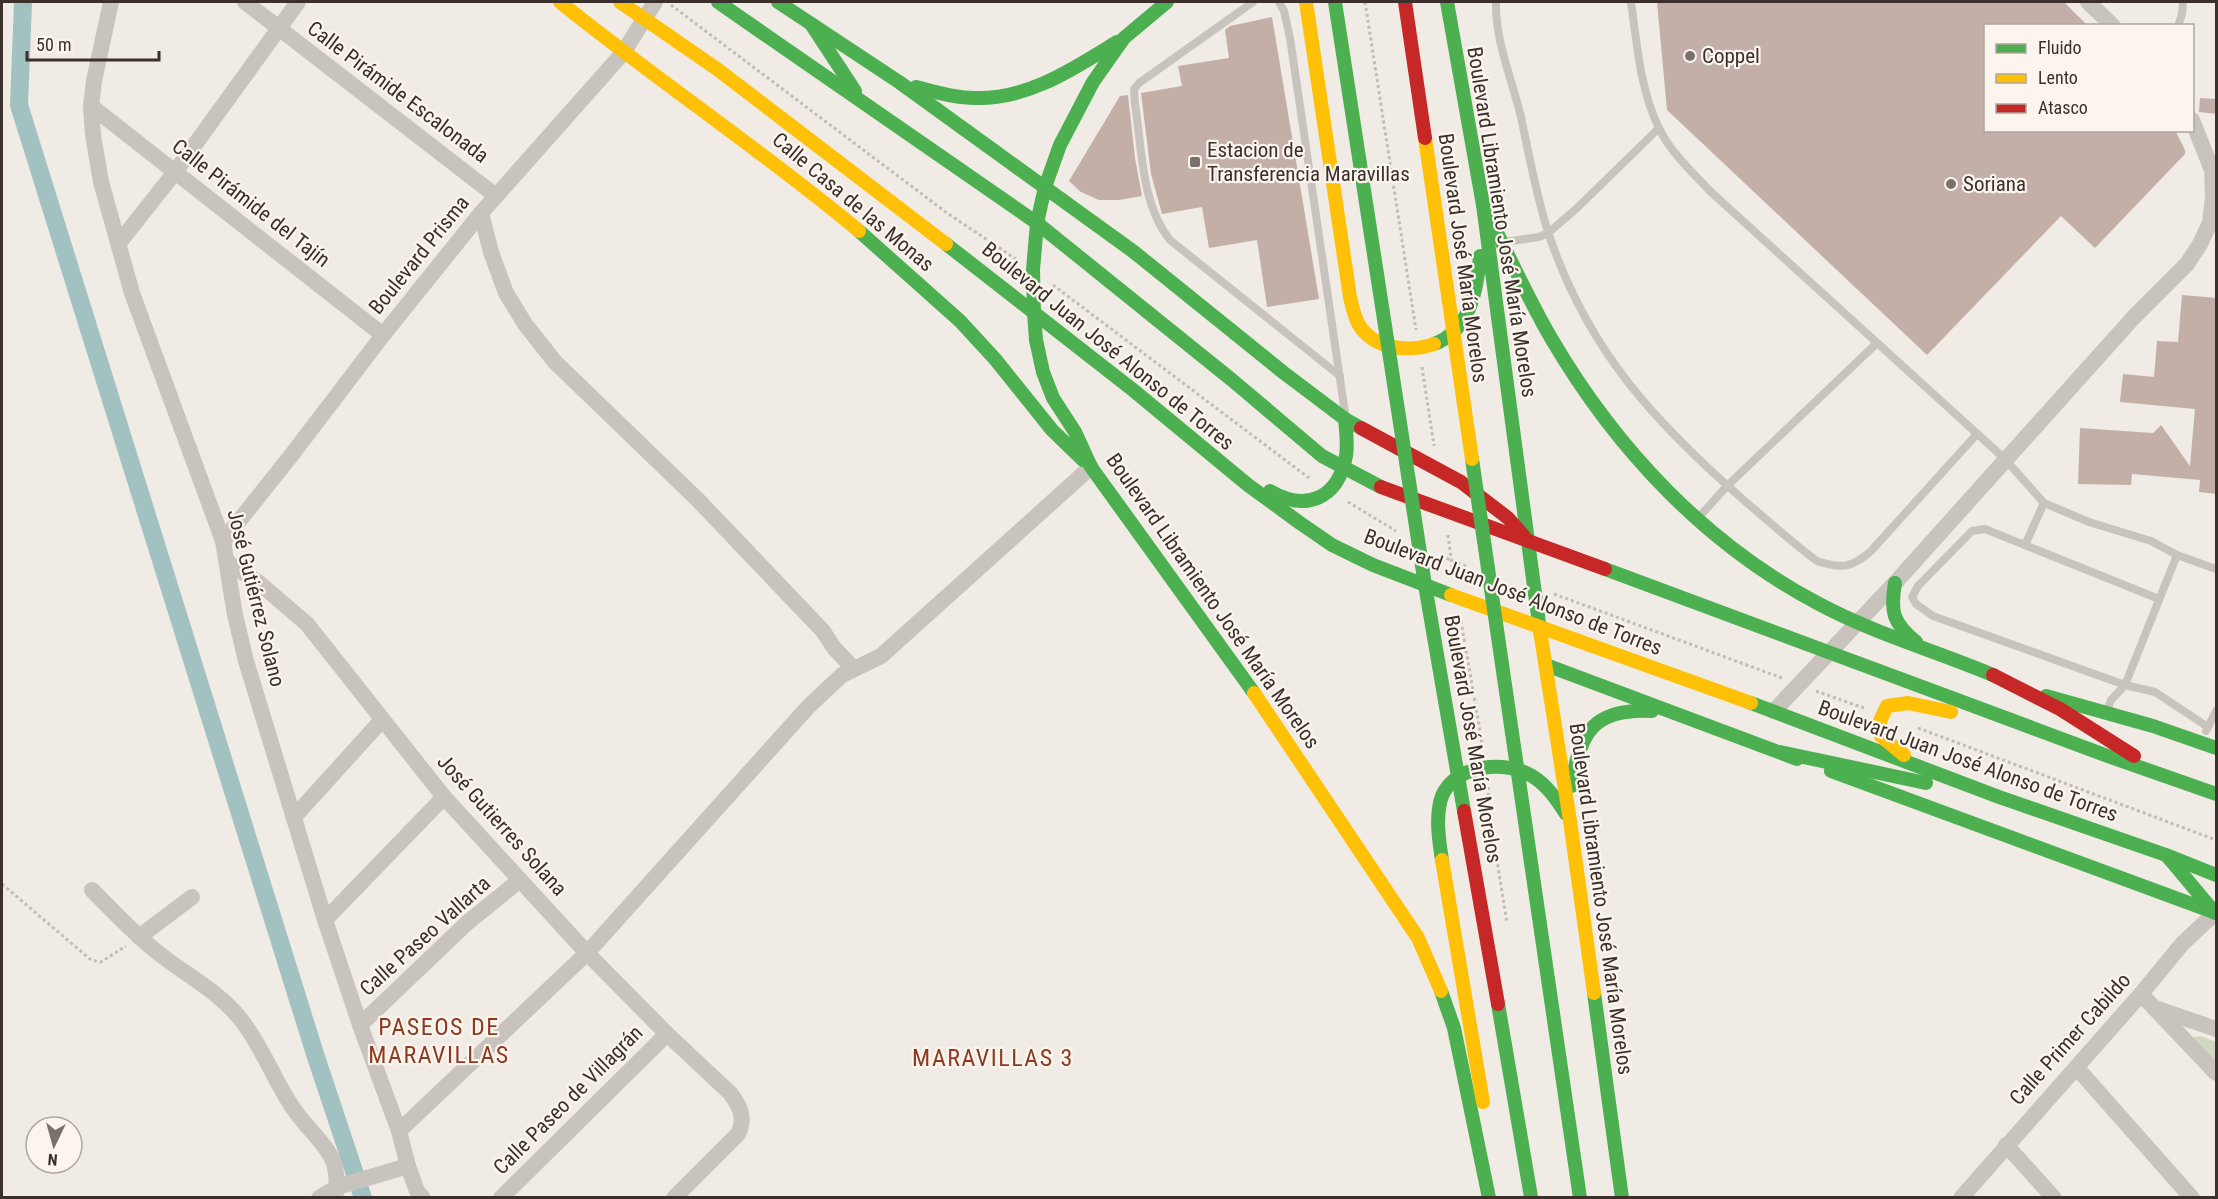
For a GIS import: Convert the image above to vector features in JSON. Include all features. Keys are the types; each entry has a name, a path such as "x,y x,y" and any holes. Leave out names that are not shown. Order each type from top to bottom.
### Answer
{"main road":[{"name":"Calle Casa de las Monas","path":"560,2 623,53 798,180 925,289 960,321 995,359 1052,430 1091,466"},
{"name":"Boulevard Juan José Alonso de Torres","path":"620,2 717,69 1034,313 1248,485 1332,545 1373,566 1416,582 1774,711 1999,797 2217,874"},
{"path":"718,2 1037,223 1323,456 1342,468 1403,496 1829,651 2105,755 2217,794"},
{"path":"778,2 899,82 1134,252 1284,373 1346,419 1461,482 1487,500 1528,541"},
{"name":"Boulevard Libramiento José María Morelos","path":"1167,2 1124,38 1093,82 1060,145 1045,187 1037,223 1033,270 1036,340 1042,372 1053,398 1075,432 1091,466 1247,683 1418,938 1437,980 1454,1028 1490,1197"},
{"path":"1306,2 1350,297 1355,317 1364,331 1379,343 1399,348 1419,348 1438,342 1458,328 1471,308 1478,285 1483,205"},
{"name":"Boulevard José María Morelos","path":"1335,2 1425,585 1531,1197"},
{"name":"Boulevard José María Morelos","path":"1405,2 1580,1197"},
{"name":"Boulevard Libramiento José María Morelos","path":"1447,2 1483,205 1539,626 1570,821 1622,1197"},
{"path":"811,24 863,104"},
{"path":"899,82 934,93 965,98 986,99 1019,94 1047,84 1124,38"},
{"path":"1483,205 1551,338 1581,387 1647,472 1697,519 1745,559 1780,584 1857,622 1981,670 2021,689 2099,732 2159,774"},
{"path":"1132,390 1173,412 1260,483 1284,500 1295,503 1307,503 1318,498 1336,480 1346,457 1346,419"},
{"path":"1895,583 1892,610 1894,620 1926,650"},
{"path":"1546,665 2216,913"},
{"path":"2021,689 2107,712 2217,748"},
{"path":"1924,768 1881,736 1878,722 1887,706 1895,703 1921,704 2105,755"},
{"path":"1570,821 1574,764 1585,735 1596,724 1611,714 1625,710 1679,714"},
{"path":"1780,752 1999,797"},
{"path":"1490,1197 1489,1156 1478,1067 1444,875 1440,836 1442,796 1452,780 1466,772 1486,768 1508,768 1527,773 1544,785 1555,796 1570,821"},
{"path":"2166,855 2216,913"}],"street":[{"name":"José Gutiérrez Solano","path":"111,2 91,106 93,135 101,182 132,293 223,541 235,615 246,661 325,920 399,1131 418,1195"},
{"name":"Calle Pirámide Escalonada","path":"245,2 496,196"},
{"path":"119,243 175,172 298,2"},
{"name":"Boulevard Prisma","path":"223,541 481,213 623,53 655,2"},
{"path":"2088,2 2111,24"},
{"name":"Calle Pirámide del Tajín","path":"91,106 383,335"},
{"path":"1774,711 1895,583 2133,318 2187,264 2210,223 2213,198 2212,170 2194,123"},
{"path":"481,213 491,252 506,293 525,324 555,362 698,500 816,624 854,669"},
{"path":"399,1131 587,953 808,707 842,675 882,656 1091,466"},
{"name":"José Gutierres Solana","path":"227,562 258,582 307,624 444,797 587,953 667,1034 730,1093 740,1109 742,1118 742,1126 738,1134 674,1197"},
{"path":"294,817 382,720"},
{"path":"325,920 444,797"},
{"name":"Calle Paseo Vallarta","path":"360,1025 467,923 520,880"},
{"path":"92,890 139,937 226,1003 242,1021 291,1105 333,1158 340,1190"},
{"path":"139,937 192,897"},
{"name":"Calle Primer Cabildo","path":"1961,1197 2077,1068 2182,944 2216,913"},
{"path":"2141,994 2217,1073"},
{"path":"2156,1008 2217,1029"},
{"name":"Calle Paseo de Villagrán","path":"501,1197 667,1034"},
{"path":"2077,1068 2192,1197"},
{"path":"2006,1145 2054,1197"},
{"path":"319,1197 379,1174 408,1166"}],"lane":[{"path":"1253,2 1139,83 1134,89 1148,195 1160,228 1170,240 1340,376"},
{"path":"1279,2 1284,11 1290,38 1346,419"},
{"path":"1496,2 1499,32 1520,114 1536,192 1548,233 1571,289 1590,327 1613,364 1641,401 1700,463 1817,561 1845,567 1860,561 1871,551 1977,434"},
{"path":"1631,2 1647,91 1659,128 1681,160 1711,192 2005,459 2044,503 2090,522 2151,541 2177,555 2217,569"},
{"path":"2179,24 2183,2"},
{"path":"1503,242 1539,237 1548,233 1569,217 1659,128"},
{"path":"1697,519 1727,486 1877,343"},
{"path":"2025,545 2044,503"},
{"path":"2159,599 1985,529 1972,531 1918,586 1912,597 1916,604 1933,616 2125,685 2155,692 2208,727"},
{"path":"2099,732 2111,700 2125,685 2177,555"},
{"path":"2199,742 2217,711"}],"path":[{"path":"1451,562 1472,568"},
{"path":"1534,587 1881,714"},
{"path":"1914,727 2217,840"},
{"path":"2,884 91,960 101,962 139,937"}],"green space":[{"path":"2200,1036 2216,1042 2216,1070 2193,1038"}],"building":[{"name":"Soriana","path":"1657,2 2064,2 2086,24 1984,24 1984,132 2176,132 2185,154 2095,248 2061,216 1927,355 1667,110"},
{"path":"1272,17 1319,299 1267,307 1257,240 1209,248 1202,207 1162,214 1151,174 1141,93 1182,86 1178,66 1229,58 1225,30 1230,26"},
{"path":"1128,95 1142,196 1119,200 1099,200 1081,192 1069,181 1120,96"},
{"path":"2200,98 2217,99 2217,114 2199,112"},
{"path":"2182,295 2217,298 2217,494 2199,492 2200,480 2132,474 2131,485 2078,484 2080,428 2153,433 2161,425 2190,466 2195,409 2120,402 2123,374 2154,377 2157,341 2178,342"}],"waterway":[{"path":"23,2 19,105 315,1054 363,1198"}],"traffic: fast":[{"path":"718,2 1037,223 1232,380 1322,456 1381,487"},
{"path":"778,2 899,82 1134,252 1284,373 1345,419 1361,428"},
{"path":"1167,2 1124,38 1093,82 1060,145 1045,187 1037,223 1033,270 1036,340 1043,372 1053,398 1075,432 1091,467 1254,693"},
{"path":"1335,2 1425,585 1464,811"},
{"path":"1447,2 1483,205 1540,631"},
{"path":"811,24 855,91"},
{"path":"916,87 968,98 995,97 1014,93 1032,88 1067,72 1117,42"},
{"path":"1483,205 1542,322 1577,379 1604,418 1667,491 1739,554 1779,581 1821,605 1885,634 1993,675"},
{"path":"859,231 960,321 995,359 1052,430 1083,460"},
{"path":"946,244 1133,390 1248,485 1300,523 1332,545 1373,565 1451,595"},
{"path":"1434,344 1456,330 1464,319 1474,295 1480,256"},
{"path":"1270,491 1296,500 1308,500 1328,492 1336,483 1346,456 1345,419"},
{"path":"1472,459 1580,1198"},
{"path":"1605,569 2216,794"},
{"path":"1895,583 1893,602 1895,616 1902,629 1916,642"},
{"path":"1546,665 1797,759"},
{"path":"2046,696 2153,726 2216,748"},
{"path":"1751,703 1999,797 2166,855 2216,875"},
{"path":"1572,786 1579,751 1593,727 1603,719 1616,714 1652,711"},
{"path":"1780,752 1926,783"},
{"path":"1442,860 1438,820 1442,796 1449,785 1470,771 1496,767 1521,771 1542,784 1566,814"},
{"path":"1831,771 2216,913"},
{"path":"2168,857 2215,913"},
{"path":"1441,991 1454,1028 1489,1198"},
{"path":"1594,993 1622,1198"},
{"path":"1498,1004 1531,1197"}],"traffic: slow":[{"path":"560,2 785,172 859,231"},
{"path":"620,2 717,69 946,244"},
{"path":"1306,2 1350,297 1356,318 1365,333 1382,344 1403,348 1434,344"},
{"path":"1425,138 1472,459"},
{"path":"1451,595 1751,703"},
{"path":"1540,631 1594,993"},
{"path":"1254,693 1418,938 1441,991"},
{"path":"1904,755 1881,736 1880,721 1887,706 1908,703 1951,712"},
{"path":"1442,860 1483,1102"}],"traffic: jam":[{"path":"1405,2 1425,138"},
{"path":"1361,428 1461,482 1508,518 1528,541"},
{"path":"1381,487 1605,569"},
{"path":"1993,675 2060,709 2134,756"},
{"path":"1464,811 1498,1004"}],"place":[{"name":"Coppel","path":"1690,56"},
{"name":"Estacion de Transferencia Maravillas","path":"1195,162"},
{"name":"Soriana","path":"1951,184"}],"district":[{"name":"PASEOS DE MARAVILLAS","path":"439,1041"},
{"name":"MARAVILLAS 3","path":"993,1058"}]}
